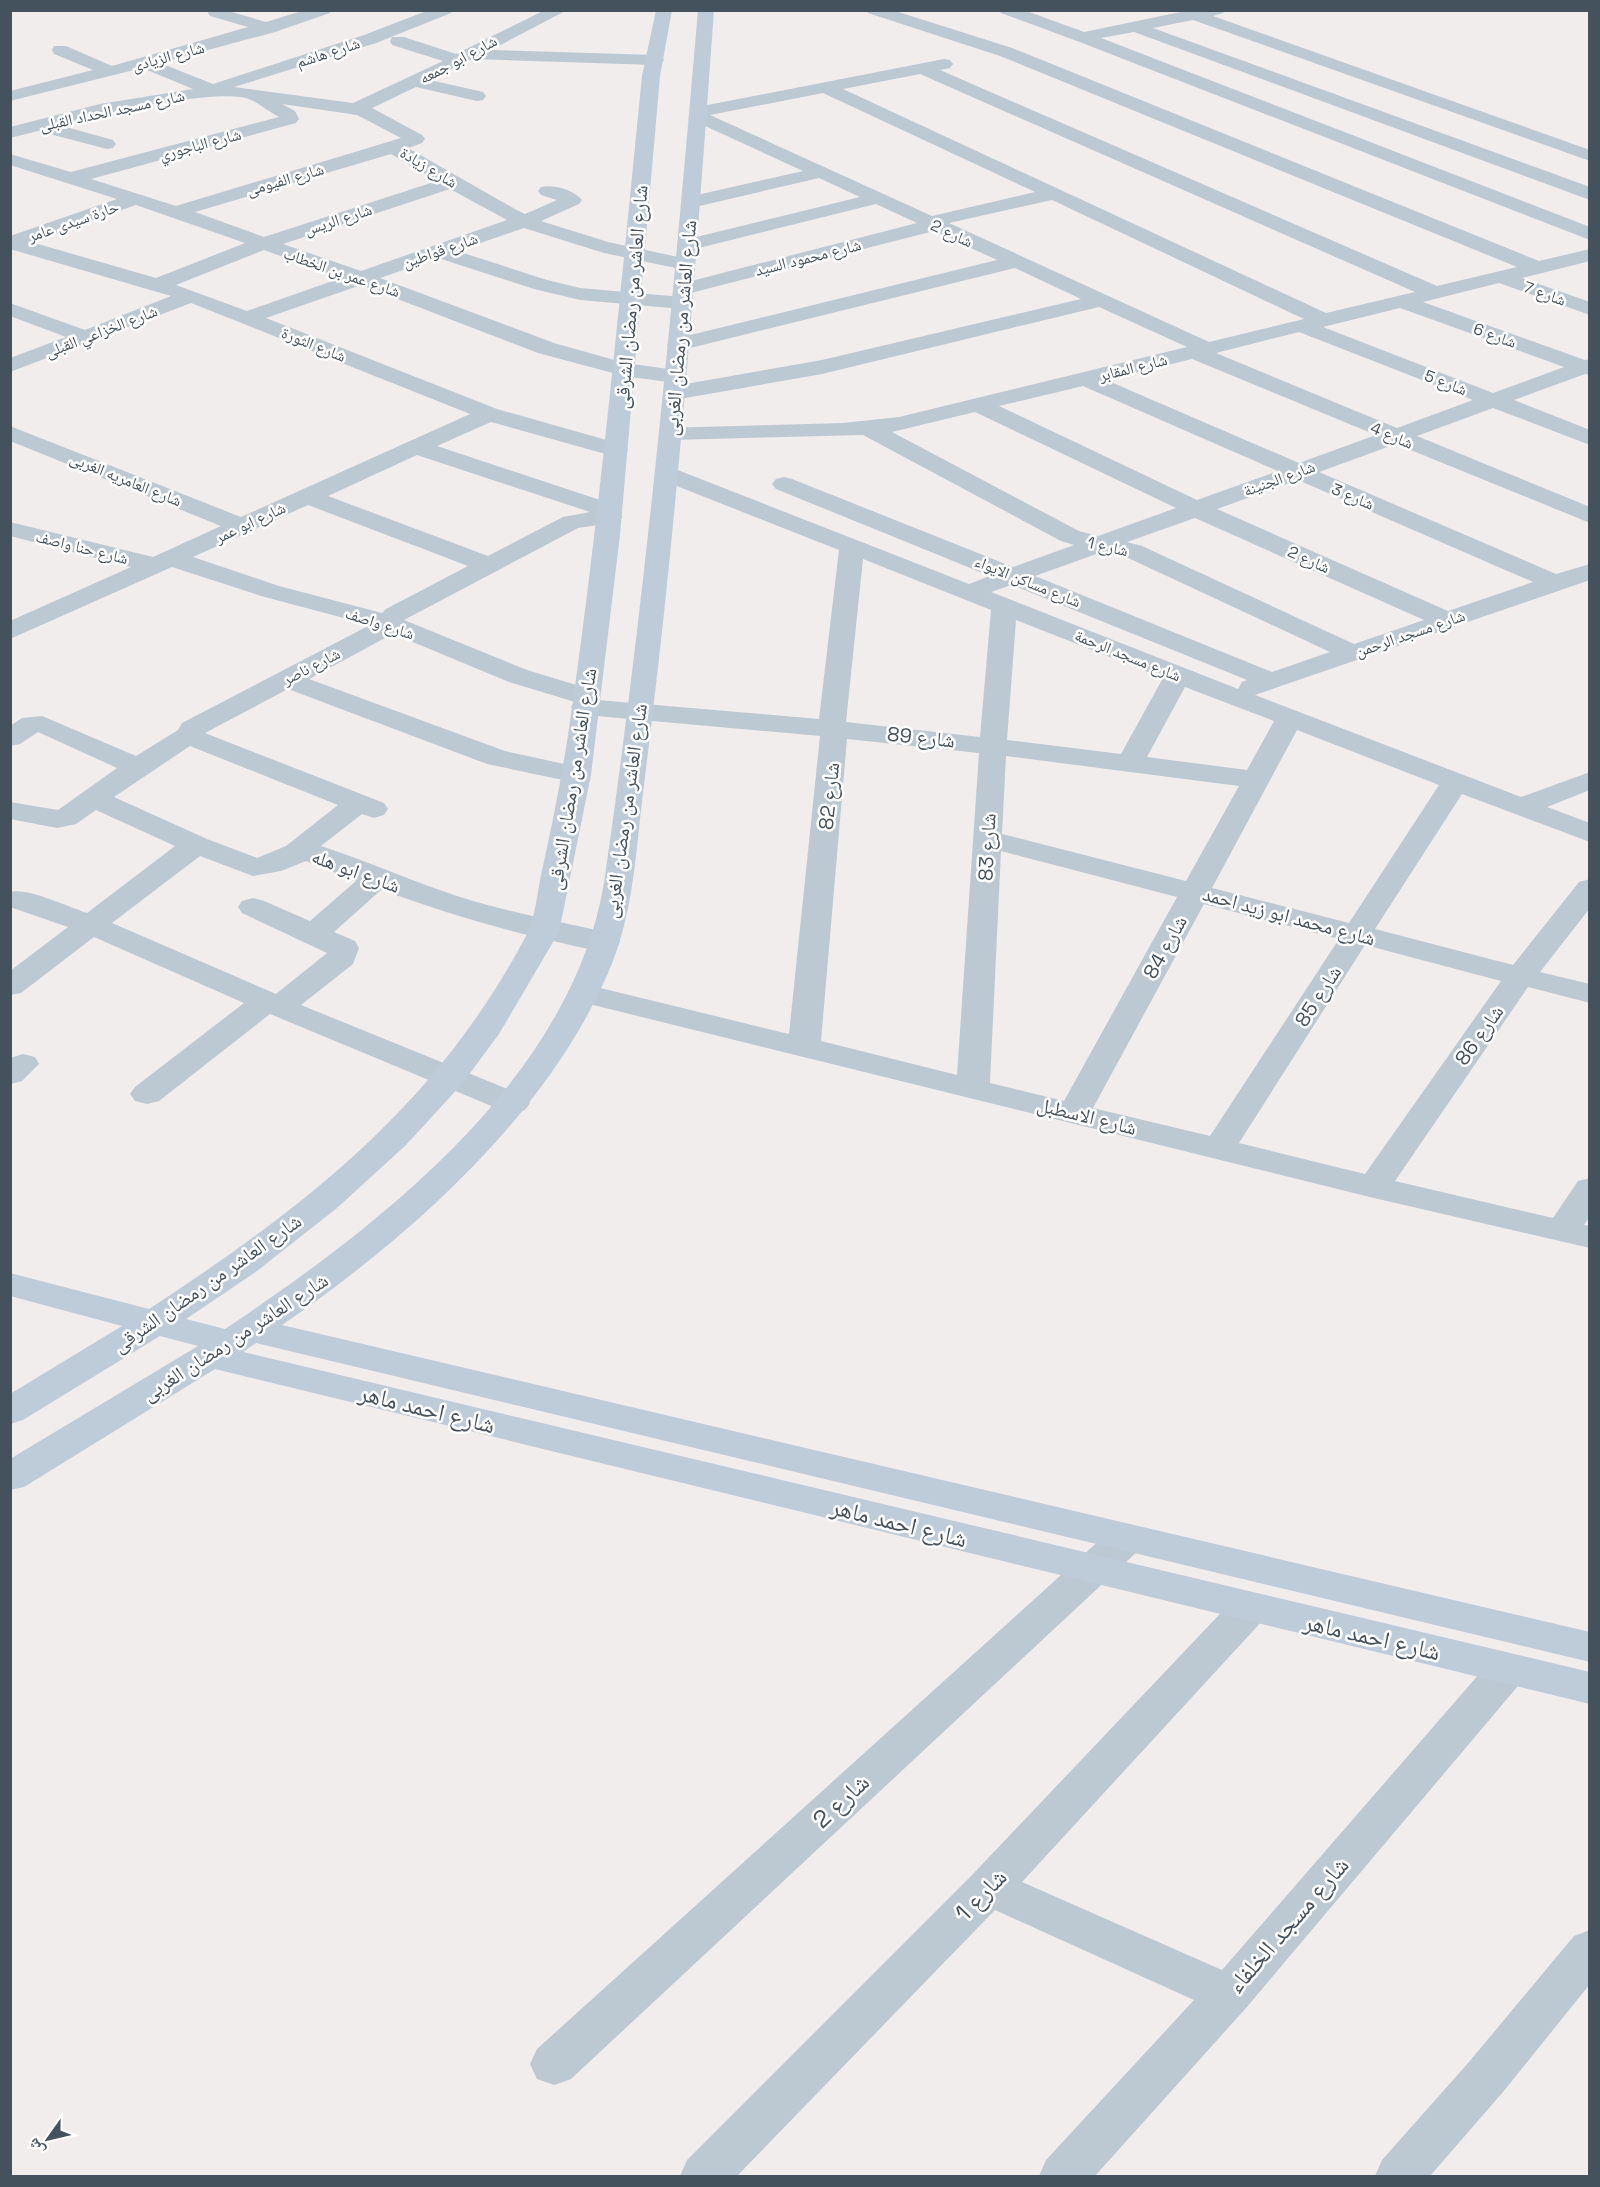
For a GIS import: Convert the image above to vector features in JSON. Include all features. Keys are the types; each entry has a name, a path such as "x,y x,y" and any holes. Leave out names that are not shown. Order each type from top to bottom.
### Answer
{"street":[{"name":"شارع الزيادى","path":"10,96 143,63 269,28 284,16 306,16 324,10"},
{"name":"شارع هاشم","path":"212,90 370,39 445,10"},
{"name":"شارع ابو جمعه","path":"357,108 442,69 559,10"},
{"name":"شارع العاشر من رمضان الشرقى","path":"10,1411 154,1323 244,1263 325,1200 394,1138 450,1077 488,1027 544,932 577,775 586,702 626,528 616,450 650,426 624,369 634,254 667,66 663,10"},
{"name":"شارع العاشر من رمضان الغربى","path":"10,1477 231,1343 333,1273 403,1216 463,1159 513,1102 553,1047 584,993 605,942 615,905 640,711 626,528 667,474 650,426 674,385 698,114 667,66 706,10"},
{"path":"874,10 1006,52 1538,268"},
{"path":"1007,10 1083,37 1590,234"},
{"path":"698,114 1083,37 1139,19 1174,19 1217,10"},
{"path":"216,13 269,28"},
{"path":"1196,15 1590,156"},
{"path":"284,16 318,28"},
{"path":"1139,19 1590,194"},
{"path":"339,33 370,39"},
{"path":"498,39 667,66"},
{"path":"144,43 171,55"},
{"path":"442,69 393,46 464,57 667,66"},
{"path":"60,50 110,71"},
{"name":"شارع زيادة","path":"143,63 212,90 357,108 416,139 395,147"},
{"path":"520,72 667,66"},
{"path":"921,68 1436,293"},
{"path":"10,77 49,87 79,99 115,106"},
{"path":"415,82 477,96"},
{"path":"238,112 230,106 263,98 297,85"},
{"path":"825,87 1324,320"},
{"name":"شارع مسجد الحداد القبلى","path":"10,133 115,106 212,90"},
{"name":"شارع الباجوري","path":"72,178 290,119 289,115 263,98"},
{"name":"شارع 2","path":"698,114 931,224 1101,300 1201,350"},
{"path":"38,125 107,144"},
{"path":"227,137 248,145"},
{"name":"شارع زيادة","path":"395,147 524,221 572,238 634,254 684,275"},
{"name":"شارع الفيومى","path":"176,212 395,147"},
{"name":"شارع عمر بن الخطاب","path":"10,159 176,212 546,348 674,385 822,367 1101,300"},
{"path":"268,164 294,177"},
{"path":"691,202 823,172"},
{"name":"شارع الريس","path":"157,285 262,244 454,182"},
{"name":"شارع قواطين","path":"249,317 524,221 572,200 548,191"},
{"name":"شارع محمود السيد","path":"684,275 931,224 1054,194"},
{"path":"437,251 560,290 630,300 684,275 879,198"},
{"name":"حارة سيدى عامر","path":"10,243 136,199"},
{"name":"شارع الثورة","path":"10,243 191,296 249,317 489,414 616,450"},
{"name":"شارع المقابر","path":"650,426 868,428 978,405 1586,258"},
{"path":"678,345 1015,262"},
{"name":"شارع 7","path":"1501,277 1590,309"},
{"name":"شارع الخزاعي القبلى","path":"10,366 191,296"},
{"name":"شارع 6","path":"1401,301 1588,367"},
{"path":"10,309 85,337"},
{"name":"شارع 5","path":"1302,326 1590,438"},
{"name":"شارع 4","path":"1201,350 1393,435 1590,516"},
{"name":"شارع الجنينة","path":"969,592 1393,435 1588,367"},
{"name":"شارع 3","path":"1086,379 1555,583"},
{"name":"شارع 2","path":"978,405 1196,509 1446,620"},
{"name":"شارع ابو عمر","path":"10,631 489,414"},
{"name":"شارع 1","path":"868,428 1070,536 1133,551 1353,653"},
{"name":"شارع العامريه الغربى","path":"10,433 241,526"},
{"path":"416,447 626,528"},
{"path":"733,500 819,471"},
{"name":"شارع مسجد الرحمة","path":"667,474 1178,675 1590,832"},
{"name":"شارع مساكن الايواء","path":"783,484 1015,575 1272,681"},
{"path":"306,496 486,564"},
{"name":"شارع ناصر","path":"10,810 62,819 70,816 137,767 191,734 197,724 378,632 395,614 486,564 572,522 626,528"},
{"name":"شارع حنا واصف","path":"10,529 162,562"},
{"name":"شارع 82","path":"804,1046 834,745 832,712 852,546"},
{"name":"شارع واصف","path":"162,562 387,622 586,702"},
{"name":"شارع مسجد الرحمن","path":"1230,695 1590,571"},
{"name":"شارع 83","path":"973,1088 993,745 1004,606"},
{"path":"1130,763 1178,675"},
{"path":"285,680 497,758 577,775"},
{"name":"شارع 89","path":"586,702 640,711 993,745 1256,780"},
{"name":"شارع 84","path":"1074,1113 1290,718"},
{"path":"10,738 32,724 42,724 137,767"},
{"path":"191,734 196,739 367,806 297,851"},
{"path":"1521,807 1590,780"},
{"name":"شارع 85","path":"1219,1149 1455,782"},
{"name":"شارع ابو هله","path":"93,798 198,846 253,867 262,868 278,864 297,851 309,852 376,879 463,909 544,932 605,942"},
{"name":"شارع محمد ابو زيد احمد","path":"988,839 1590,994"},
{"path":"10,986 188,850 198,846"},
{"path":"315,933 376,879"},
{"name":"شارع 86","path":"1374,1187 1520,976 1590,888"},
{"path":"17,899 90,924 273,1004 513,1102"},
{"path":"147,1094 342,957 344,948 339,944 253,907"},
{"name":"شارع الاسطبل","path":"584,993 1374,1187 1576,1234"},
{"path":"1576,1234 1590,1188"},
{"name":"شارع احمد ماهر","path":"10,1284 1092,1570 1590,1688"},
{"name":"شارع احمد ماهر","path":"231,1343 1127,1538 1590,1647"},
{"name":"شارع 2","path":"554,2064 1127,1538"},
{"name":"شارع 1","path":"705,2176 989,1887 1250,1608"},
{"name":"شارع مسجد الخلفاء","path":"1064,2176 1229,1994 1508,1669"},
{"path":"989,1887 1229,1994"},
{"path":"1400,2176 1486,2077 1590,1949"}]}
